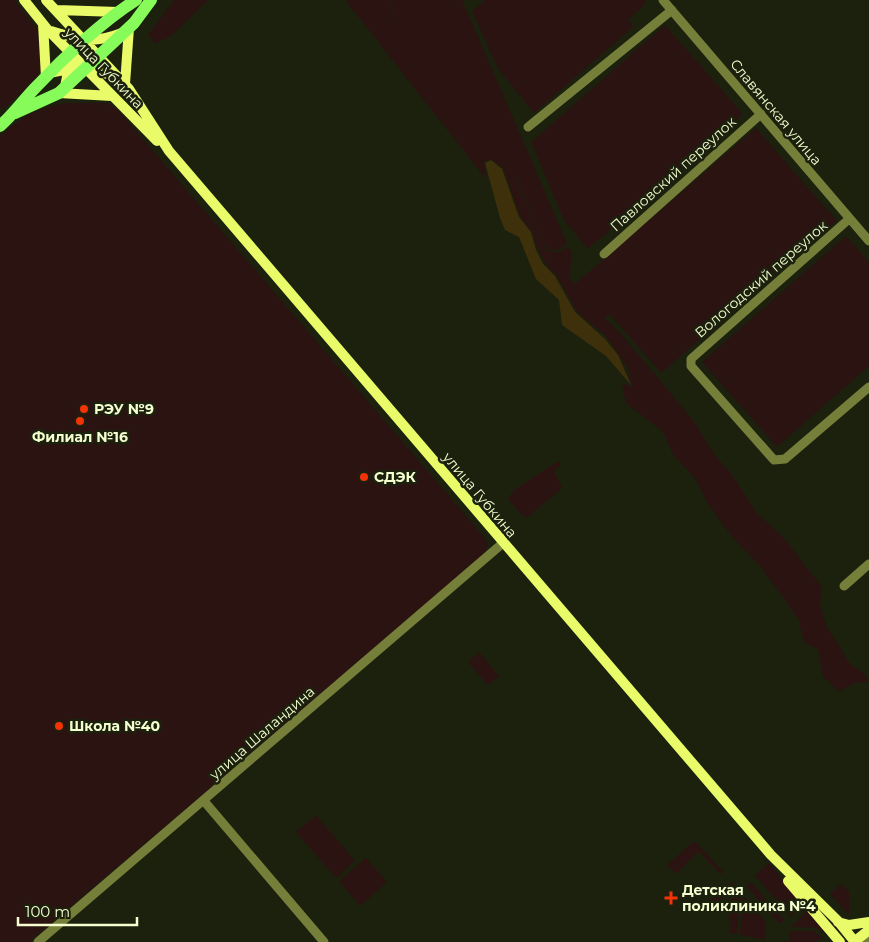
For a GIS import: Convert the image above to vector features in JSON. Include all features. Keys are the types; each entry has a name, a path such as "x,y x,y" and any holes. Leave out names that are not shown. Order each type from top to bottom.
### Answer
{"main road":[{"name":"улица Губкина","path":"24,0 71,54 169,151 771,855 838,922 854,942"},
{"name":"улица Губкина","path":"46,0 122,81 169,151"},
{"path":"0,126 48,75 115,15 145,1"},
{"path":"13,114 62,90 127,30 145,1"},
{"path":"46,27 59,28 59,12"},
{"path":"59,12 115,15"},
{"path":"59,12 72,38 70,68 62,90"},
{"path":"115,15 112,29 127,30"},
{"path":"109,92 101,71 99,56 105,26 115,15"},
{"path":"46,27 72,38 86,41 101,40 127,30"},
{"path":"46,27 48,75"},
{"path":"122,81 127,30"},
{"path":"48,75 70,68 85,68 101,71 122,81"},
{"path":"48,75 61,75 62,90"},
{"path":"109,92 109,80 122,81"},
{"path":"62,90 109,92"},
{"name":"улица Губкина","path":"771,855 783,875 840,942"},
{"path":"838,922 850,925 869,922"},
{"path":"854,942 869,930"}],"street":[{"name":"Славянская улица","path":"663,0 869,241"},
{"path":"528,128 672,10"},
{"name":"Павловский переулок","path":"604,254 761,114"},
{"name":"Вологодский переулок","path":"849,219 690,359 691,366 774,460 785,459 869,387"},
{"name":"улица Шаландина","path":"38,942 503,543"},
{"path":"844,586 869,564"},
{"path":"204,801 324,942"},
{"path":"865,942 869,940"}],"shaded area":[{"path":"0,0 14,0 38,30 40,70 39,75 3,110 0,107"},
{"path":"174,0 208,0 171,36 154,44 148,35"},
{"path":"345,0 389,0 402,39 390,0 462,0 567,243 560,250 552,250 545,245 514,173 545,246 540,249 545,247 556,252 568,247 572,253 569,277 575,284 756,128 837,221 661,373 610,314 605,318 621,334 695,423 717,458 733,476 757,513 784,538 822,587 820,605 826,625 850,664 865,674 868,682 855,683 839,691 823,677 818,649 804,642 799,621 786,601 759,565 733,538 708,504 694,477 674,456 663,432 626,403 622,383 632,387 628,368 605,335 578,313 556,275 545,263 540,250 542,260 532,232 520,216 503,168 491,159 484,162 486,179"},
{"path":"485,0 645,0 647,2 628,20 633,27 534,113 497,67 472,11"},
{"path":"665,25 743,114 588,249 564,220 531,142"},
{"path":"67,103 107,103 118,110 485,538 488,546 484,554 29,942 0,942 0,136 15,123 39,110"},
{"path":"491,160 502,169 519,217 531,232 536,250 543,264 555,276 575,312 605,339 618,355 631,385 606,356 562,325 559,300 536,279 519,237 505,230 485,163"},
{"path":"846,236 869,262 869,366 777,447 702,362"},
{"path":"558,461 561,465 554,471 562,488 528,517 522,515 508,499 514,490"},
{"path":"479,652 499,676 488,685 468,662"},
{"path":"316,815 355,861 336,878 296,832"},
{"path":"693,842 697,843 723,872 720,874 699,851 676,874 667,865"},
{"path":"366,858 387,882 360,906 339,881"},
{"path":"769,863 829,936 816,928 791,927 805,913 800,908 791,917 755,875"},
{"path":"732,882 741,893 737,934 729,934"},
{"path":"751,882 784,920 780,924 746,886"},
{"path":"841,884 849,891 849,915 830,894"},
{"path":"728,887 727,895 705,911 704,908 708,901"},
{"path":"743,895 766,922 765,940 740,935"},
{"path":"789,931 813,931 824,938 813,942 790,942"}],"place":[{"name":"РЭУ №9","path":"84,409"},
{"name":"Филиал №16","path":"80,421"},
{"name":"СДЭК","path":"364,477"},
{"name":"Школа №40","path":"59,726"},
{"name":"Детская поликлиника №4","path":"671,898"}]}
